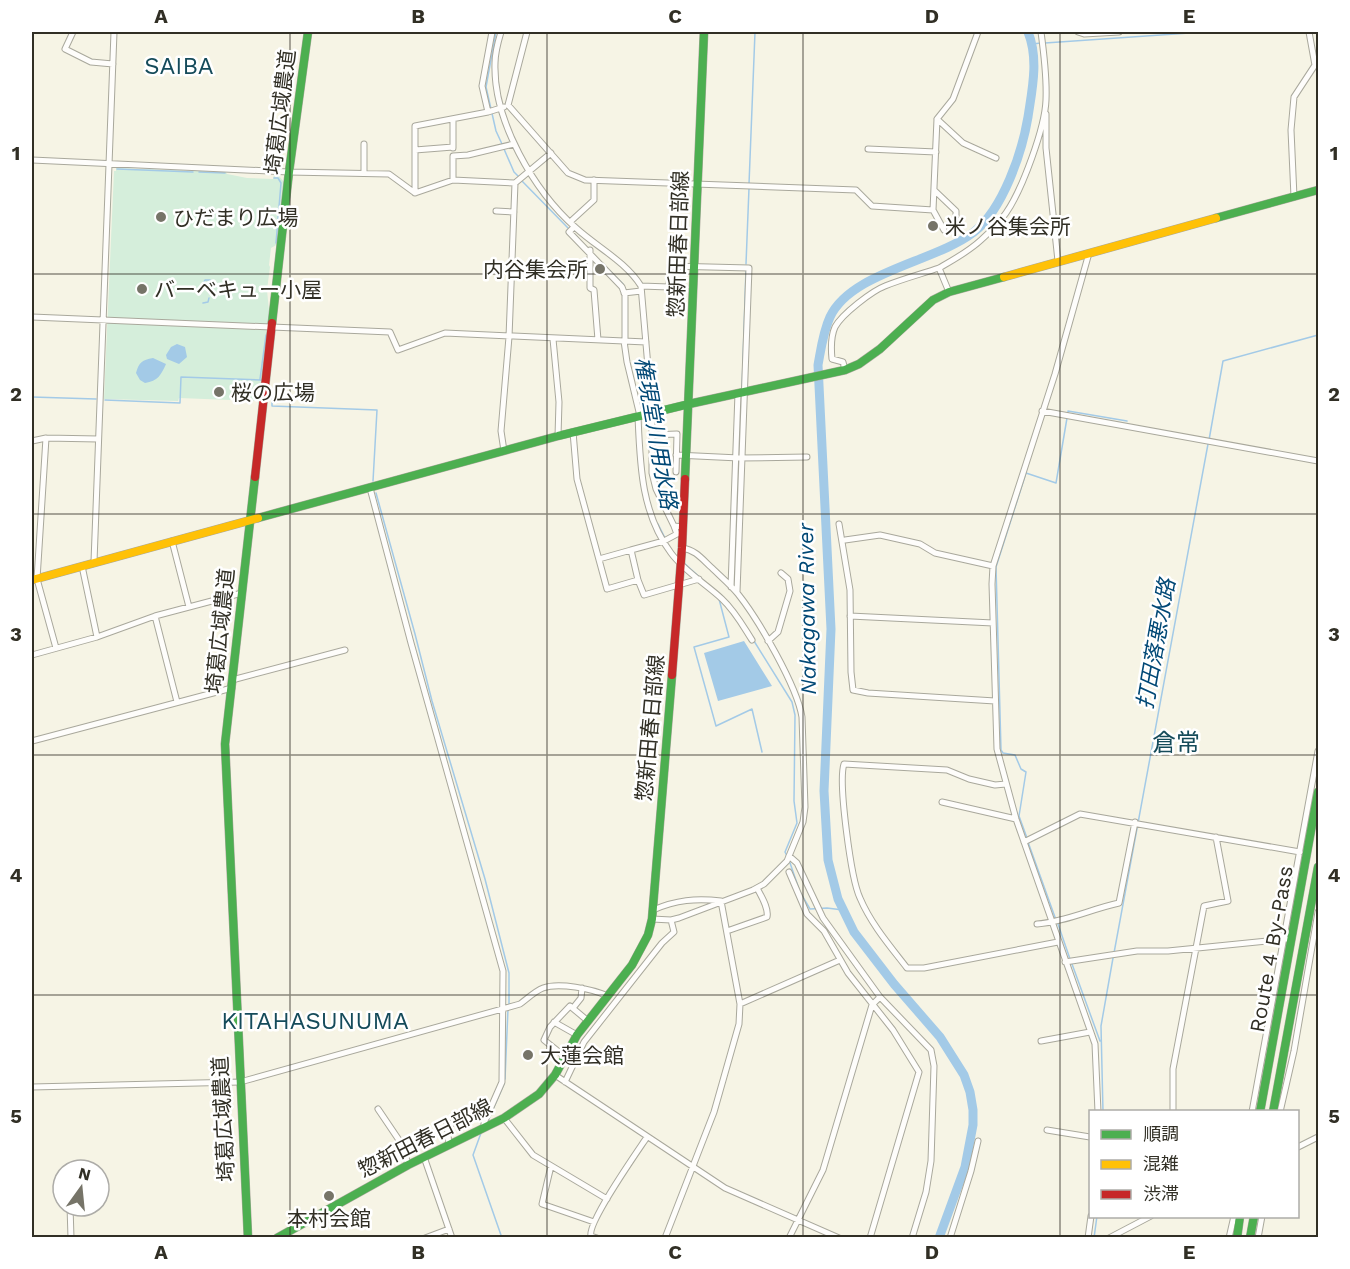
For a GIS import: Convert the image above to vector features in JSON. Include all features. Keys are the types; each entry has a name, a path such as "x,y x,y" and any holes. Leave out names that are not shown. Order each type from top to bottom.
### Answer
{"main road":[{"name":"埼葛広域農道","path":"248,1238 225,744 289,172 302,93 308,32"},
{"name":"惣新田春日部線","path":"276,1238 408,1165 504,1118 538,1094 555,1075 577,1035 632,965 648,935 653,910 682,558 696,267 704,32"},
{"path":"34,579 573,432 843,371 864,363 930,302 949,292 1318,190"},
{"name":"Route 4 By-Pass","path":"1260,1110 1287,939 1318,792"},
{"name":"Route 4 By-Pass","path":"1273,1110 1318,867"},
{"path":"1237,1238 1240,1218"},
{"path":"1250,1238 1254,1218"}],"street":[{"path":"73,32 65,49 91,63 113,64"},
{"path":"94,562 114,32"},
{"path":"488,112 482,86 492,32"},
{"path":"501,32 495,64 496,81 514,144 528,172 572,225 632,272 641,289 646,342 640,464 646,501 652,520 666,540 671,553 682,558 699,579 723,600 752,640"},
{"path":"505,106 527,32"},
{"path":"944,230 933,210 937,119 953,99 978,32"},
{"path":"1041,32 1045,65 1046,148 1058,261"},
{"path":"1078,32 1084,34 1119,32"},
{"path":"1294,197 1291,130 1294,97 1315,65 1310,32"},
{"path":"843,371 843,362 832,359 831,354 834,334 840,321 884,286 939,268 979,242 1006,212 1027,167 1046,103"},
{"path":"415,193 415,126 488,112 505,106"},
{"path":"505,106 568,173 585,180 856,190 872,206 933,210"},
{"path":"453,119 453,180"},
{"path":"937,119 963,143 996,158"},
{"path":"364,144 364,173"},
{"path":"453,156 514,144"},
{"path":"415,150 453,147"},
{"path":"868,149 936,152"},
{"path":"415,193 453,180 515,183 550,153"},
{"path":"32,160 289,172 388,174 415,193"},
{"path":"594,180 594,200 572,225 570,232 620,283 624,293 624,341 627,362 651,435 651,459 656,489 677,534 666,540 599,559"},
{"path":"504,451 501,431 509,337 515,183"},
{"path":"934,190 956,212 952,226"},
{"path":"496,211 514,212"},
{"path":"595,244 588,251 590,288 594,290 598,340"},
{"path":"1089,253 1055,374 993,566 993,623 997,749 1016,819 1095,1044 1098,1110"},
{"path":"624,293 669,287 670,266 749,268 735,458 731,586"},
{"path":"939,268 949,292"},
{"path":"32,317 390,332 398,350 445,333 646,342"},
{"path":"553,339 559,402 558,436"},
{"path":"737,592 742,458 741,393"},
{"path":"1042,411 1318,461"},
{"path":"573,432 577,479 607,589 638,580"},
{"path":"651,435 677,434 676,472"},
{"path":"32,441 46,438 98,439"},
{"path":"46,438 34,579 56,648"},
{"path":"676,455 735,458 807,457"},
{"path":"370,488 503,971 502,1082 484,1123 486,1127"},
{"path":"839,524 850,590 854,690 868,693 995,701"},
{"path":"674,526 683,527"},
{"path":"845,540 880,535 920,544 935,553 993,566"},
{"path":"172,542 189,607"},
{"path":"652,919 671,920 757,888 777,872 789,856 803,822 805,807 802,717 796,696 768,641 737,592 693,549 682,558"},
{"path":"631,550 644,595 699,579"},
{"path":"82,566 97,637"},
{"path":"768,641 778,632 790,591 788,579 781,573"},
{"path":"32,655 97,637 155,616 242,593"},
{"path":"155,616 177,702"},
{"path":"850,616 993,623"},
{"path":"32,741 177,702 345,650"},
{"path":"1252,1110 1287,939 1318,751"},
{"path":"1006,784 995,785 969,779 947,770 844,764 842,770 844,801 853,874 859,897 875,926 907,968 924,968 1059,942"},
{"path":"942,801 1016,819"},
{"path":"1024,842 1080,814 1300,852"},
{"path":"1037,924 1052,923 1098,907 1119,903 1135,822"},
{"path":"1173,1110 1173,1069 1204,906 1228,902 1216,837"},
{"path":"789,856 797,863 823,918 880,997 931,1050 933,1058 931,1161 926,1192 912,1238"},
{"path":"789,872 807,914 824,931 840,960 908,1051 919,1072 870,1238"},
{"path":"727,932 767,917 768,913 757,888"},
{"path":"653,910 667,904 695,898 721,901"},
{"path":"665,1238 714,1112 737,1034 740,1004 721,901"},
{"path":"1280,1110 1316,937 1318,912"},
{"path":"565,1082 584,1042 595,1026 674,932 671,920"},
{"path":"1065,962 1137,951 1287,939"},
{"path":"740,1004 840,960"},
{"path":"32,1087 240,1082 512,1007 548,986 595,990 608,996"},
{"path":"573,1008 581,998 582,988"},
{"path":"789,1238 823,1170 872,1005 880,997"},
{"path":"564,1056 544,1040 554,1022 570,1006 588,1021"},
{"path":"554,1022 577,1035"},
{"path":"1041,1041 1090,1032"},
{"path":"555,1075 725,1188 839,1238"},
{"path":"378,1109 403,1146 408,1165"},
{"path":"504,1118 532,1155 607,1199"},
{"path":"449,1145 447,1124 460,1122"},
{"path":"1047,1130 1089,1137"},
{"path":"597,1238 589,1233 594,1222 647,1137"},
{"path":"1299,1146 1318,1137"},
{"path":"950,1238 971,1172 978,1141"},
{"path":"424,1157 452,1238"},
{"path":"551,1166 542,1204 594,1222"},
{"path":"70,1218 71,1238"},
{"path":"1088,1238 1091,1218"},
{"path":"1109,1238 1147,1218"},
{"path":"1229,1238 1234,1218"},
{"path":"1258,1238 1262,1218"},
{"path":"425,1238 449,1229"}],"green space":[{"path":"116,168 226,172 247,178 273,179 274,175 279,176 284,182 278,244 271,248 269,265 267,290 270,321 266,331 259,401 179,398 178,401 104,399 114,171"}],"water":[{"path":"177,344 185,347 187,357 179,364 167,359 166,355 171,347"},
{"path":"153,358 166,364 158,377 145,383 136,373 137,369 142,362"},
{"path":"744,641 772,686 718,701 704,653"}],"waterway":[{"name":"権現堂川用水路","path":"496,32 486,87 496,131 502,144"},
{"path":"749,184 755,32"},
{"name":"Nakagawa River","path":"939,1238 965,1167 973,1125 970,1092 964,1075 940,1037 894,984 854,932 838,899 828,860 824,791 831,629 818,365 822,341 830,317 841,302 856,289 875,278 938,252 974,232 994,209 1016,163 1028,117 1034,64 1028,32"},
{"path":"1045,43 1204,32"},
{"path":"1032,44 1041,43"},
{"name":"権現堂川用水路","path":"504,149 518,176"},
{"path":"117,169 193,172"},
{"path":"199,172 225,173"},
{"path":"274,178 278,178 281,183 276,243"},
{"name":"権現堂川用水路","path":"521,180 568,228"},
{"path":"746,264 749,188"},
{"name":"権現堂川用水路","path":"603,264 623,284"},
{"path":"742,390 746,269"},
{"path":"210,280 204,282 210,294"},
{"path":"203,303 208,302 209,298"},
{"path":"260,379 266,335"},
{"path":"1209,440 1223,361 1318,335"},
{"path":"105,400 180,403 181,377 261,380"},
{"path":"272,390 272,406 377,410 373,481"},
{"path":"739,456 742,395"},
{"path":"32,397 96,399"},
{"path":"1068,414 1068,411 1127,421"},
{"path":"1027,838 1019,816 1026,772 1021,769 1015,755 1003,753 1001,750 996,567 1026,473 1056,483 1067,418"},
{"name":"打田落悪水路","path":"1114,953 1208,444"},
{"path":"735,580 739,461"},
{"path":"376,493 432,701 485,879 509,973 509,1005"},
{"name":"権現堂川用水路","path":"658,524 665,538"},
{"name":"権現堂川用水路","path":"684,563 705,582"},
{"path":"719,599 729,637 694,647 716,726 752,709 762,752"},
{"name":"権現堂川用水路","path":"754,641 792,702 795,715 794,801 797,823 785,852 787,856"},
{"path":"1028,842 1056,920"},
{"name":"権現堂川用水路","path":"789,860 800,892 810,909 843,910"},
{"path":"1058,924 1070,959"},
{"name":"打田落悪水路","path":"1103,1110 1101,1026 1113,958"},
{"path":"1072,964 1100,1041"},
{"path":"505,1079 508,1009"},
{"path":"487,1123 504,1084"},
{"path":"481,1133 473,1155 502,1238"},
{"name":"打田落悪水路","path":"1094,1238 1097,1218"}],"traffic: fast":[{"path":"272,323 308,32"},
{"path":"685,479 704,32"},
{"path":"1216,218 1318,190"},
{"path":"258,518 558,436 689,404 845,370 859,364 880,349 933,300 949,292 1004,277"},
{"path":"248,1238 225,744 255,477"},
{"path":"277,1238 408,1165 504,1118 539,1094 555,1075 577,1035 632,965 648,935 652,919 672,675"},
{"path":"1260,1110 1318,792"},
{"path":"1273,1110 1318,867"},
{"path":"1237,1238 1240,1218"},
{"path":"1250,1238 1254,1218"}],"traffic: slow":[{"path":"1004,277 1216,218"},
{"path":"32,580 258,518"}],"traffic: jam":[{"path":"255,477 272,323"},
{"path":"672,675 685,479"}],"place":[{"name":"ひだまり広場","path":"161,217"},
{"name":"米ノ谷集会所","path":"933,226"},
{"name":"内谷集会所","path":"600,269"},
{"name":"バーベキュー小屋","path":"142,289"},
{"name":"桜の広場","path":"219,392"},
{"name":"大蓮会館","path":"528,1055"},
{"name":"本村会館","path":"329,1196"}],"district":[{"name":"SAIBA","path":"179,66"},
{"name":"倉常","path":"1176,743"},
{"name":"KITAHASUNUMA","path":"315,1021"}]}
